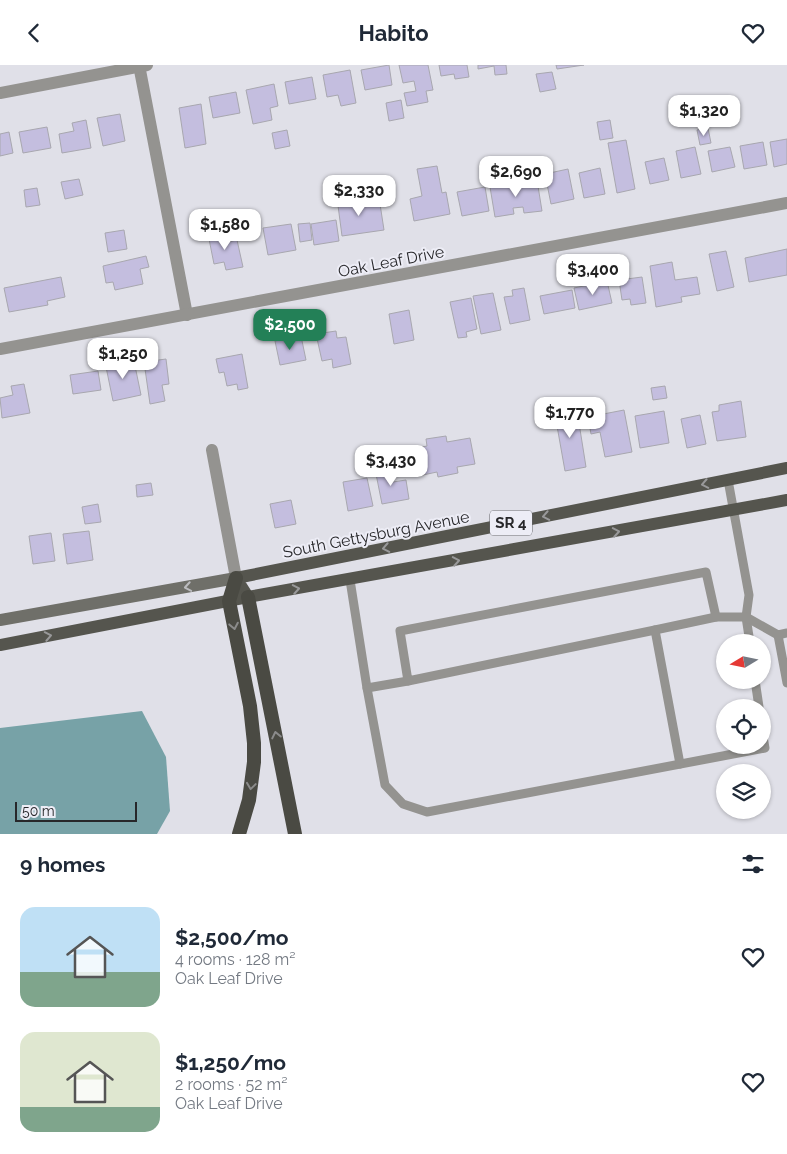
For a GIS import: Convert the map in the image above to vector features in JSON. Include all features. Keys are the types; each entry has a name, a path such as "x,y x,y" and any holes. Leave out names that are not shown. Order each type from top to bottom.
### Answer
{"highway":[{"path":"236,578 229,601 250,706 254,743 254,762 249,800 239,834"},
{"path":"248,597 296,834"}],"main road":[{"name":"South Gettysburg Avenue","path":"0,620 236,578 787,468"},
{"name":"SR 4","path":"0,645 248,597 735,511 787,500"},
{"path":"236,578 248,597"}],"street":[{"path":"0,93 141,65 187,315"},
{"name":"Oak Leaf Drive","path":"0,349 787,203"},
{"path":"212,450 236,578"}],"lane":[{"path":"728,480 749,595 746,617 749,634"},
{"path":"408,681 400,631 706,572 716,617"},
{"path":"350,579 385,785 403,804 427,812 733,754"},
{"path":"367,688 716,617 746,617 782,634 787,683"},
{"path":"655,630 680,764"}],"water":[{"path":"142,711 166,757 170,811 157,834 0,834 0,728"}],"building":[{"path":"389,65 392,85 365,90 361,70"},
{"path":"399,65 428,65 433,90 426,91 428,102 407,106 404,93 416,91 414,81 403,83"},
{"path":"439,65 467,65 469,77 455,79 454,74 441,76"},
{"path":"478,65 506,65 507,74 495,75 494,66 478,69"},
{"path":"556,65 584,65 557,69"},
{"path":"350,70 356,103 341,106 338,95 327,97 323,75"},
{"path":"552,72 556,89 540,92 536,74"},
{"path":"312,77 316,99 289,104 285,82"},
{"path":"274,84 278,106 270,108 272,120 253,124 246,90"},
{"path":"236,92 240,113 213,118 209,97"},
{"path":"401,100 404,118 389,121 386,103"},
{"path":"201,104 206,144 185,148 179,108"},
{"path":"120,114 125,141 103,146 97,118"},
{"path":"86,120 91,148 62,153 59,134 74,131 72,123"},
{"path":"610,120 613,138 600,140 597,122"},
{"path":"47,127 51,148 23,153 19,132"},
{"path":"708,128 711,143 700,145 697,130"},
{"path":"287,130 290,146 275,149 272,133"},
{"path":"9,132 13,153 0,156 0,134"},
{"path":"787,139 787,164 774,167 770,142"},
{"path":"626,140 635,189 617,193 608,143"},
{"path":"763,142 767,165 744,169 740,146"},
{"path":"695,147 701,174 681,178 676,151"},
{"path":"730,147 735,167 712,172 708,151"},
{"path":"664,158 669,180 650,184 645,162"},
{"path":"437,166 442,193 446,192 450,214 414,221 410,199 422,196 417,169"},
{"path":"600,168 605,194 584,198 579,173"},
{"path":"568,169 574,199 551,204 545,174"},
{"path":"79,179 83,195 65,199 61,182"},
{"path":"537,180 542,211 524,213 523,207 513,208 514,214 495,217 490,187"},
{"path":"485,187 489,211 462,216 457,192"},
{"path":"37,188 40,205 26,207 24,190"},
{"path":"353,196 355,207 380,204 384,230 342,236 337,198"},
{"path":"242,212 245,228 227,232 224,216"},
{"path":"336,220 339,241 314,245 311,224"},
{"path":"310,223 312,240 300,242 298,224"},
{"path":"291,224 296,250 268,255 263,228"},
{"path":"124,230 127,249 108,252 105,233"},
{"path":"225,231 227,242 237,240 243,267 226,270 224,262 214,264 208,234"},
{"path":"787,249 787,275 749,282 745,258"},
{"path":"726,251 734,287 717,291 709,254"},
{"path":"146,256 149,267 140,269 143,284 115,290 113,282 106,283 103,266"},
{"path":"672,262 675,280 697,277 700,294 681,297 682,302 656,307 650,266"},
{"path":"61,277 65,297 47,301 48,305 9,312 4,288"},
{"path":"642,277 646,303 631,305 630,299 622,300 619,280"},
{"path":"607,281 612,303 579,310 574,288"},
{"path":"524,288 530,320 510,324 504,297 513,296 512,290"},
{"path":"572,290 575,308 544,314 540,296"},
{"path":"493,293 501,330 481,334 473,296"},
{"path":"471,298 477,329 466,332 467,337 458,338 450,302"},
{"path":"409,310 414,340 394,344 389,314"},
{"path":"336,331 337,338 346,337 351,364 333,368 332,359 322,361 316,334"},
{"path":"301,336 306,360 280,365 275,341"},
{"path":"242,354 248,388 238,390 237,384 227,386 224,372 219,373 216,359"},
{"path":"119,359 120,364 134,361 141,395 113,401 105,362"},
{"path":"166,359 169,384 162,385 165,401 150,404 144,362"},
{"path":"98,371 101,390 73,394 70,375"},
{"path":"24,384 30,413 2,418 0,398 13,395 11,386"},
{"path":"665,386 667,398 653,400 651,388"},
{"path":"741,401 746,437 717,441 712,412 719,411 719,405"},
{"path":"571,406 574,424 579,423 586,467 565,471 554,409"},
{"path":"624,410 632,452 605,457 600,432 591,434 588,417"},
{"path":"664,411 669,443 640,448 635,416"},
{"path":"700,415 706,444 687,448 681,419"},
{"path":"446,436 447,442 470,438 475,464 457,467 458,473 438,477 437,472 418,476 412,449 427,446 426,439"},
{"path":"390,467 393,482 406,480 409,499 382,504 375,469"},
{"path":"367,478 373,506 348,511 343,482"},
{"path":"151,483 153,495 137,497 136,485"},
{"path":"291,500 296,524 275,528 270,504"},
{"path":"98,504 101,522 85,524 82,507"},
{"path":"89,531 93,560 67,564 63,534"},
{"path":"51,533 55,561 33,564 29,536"}]}
